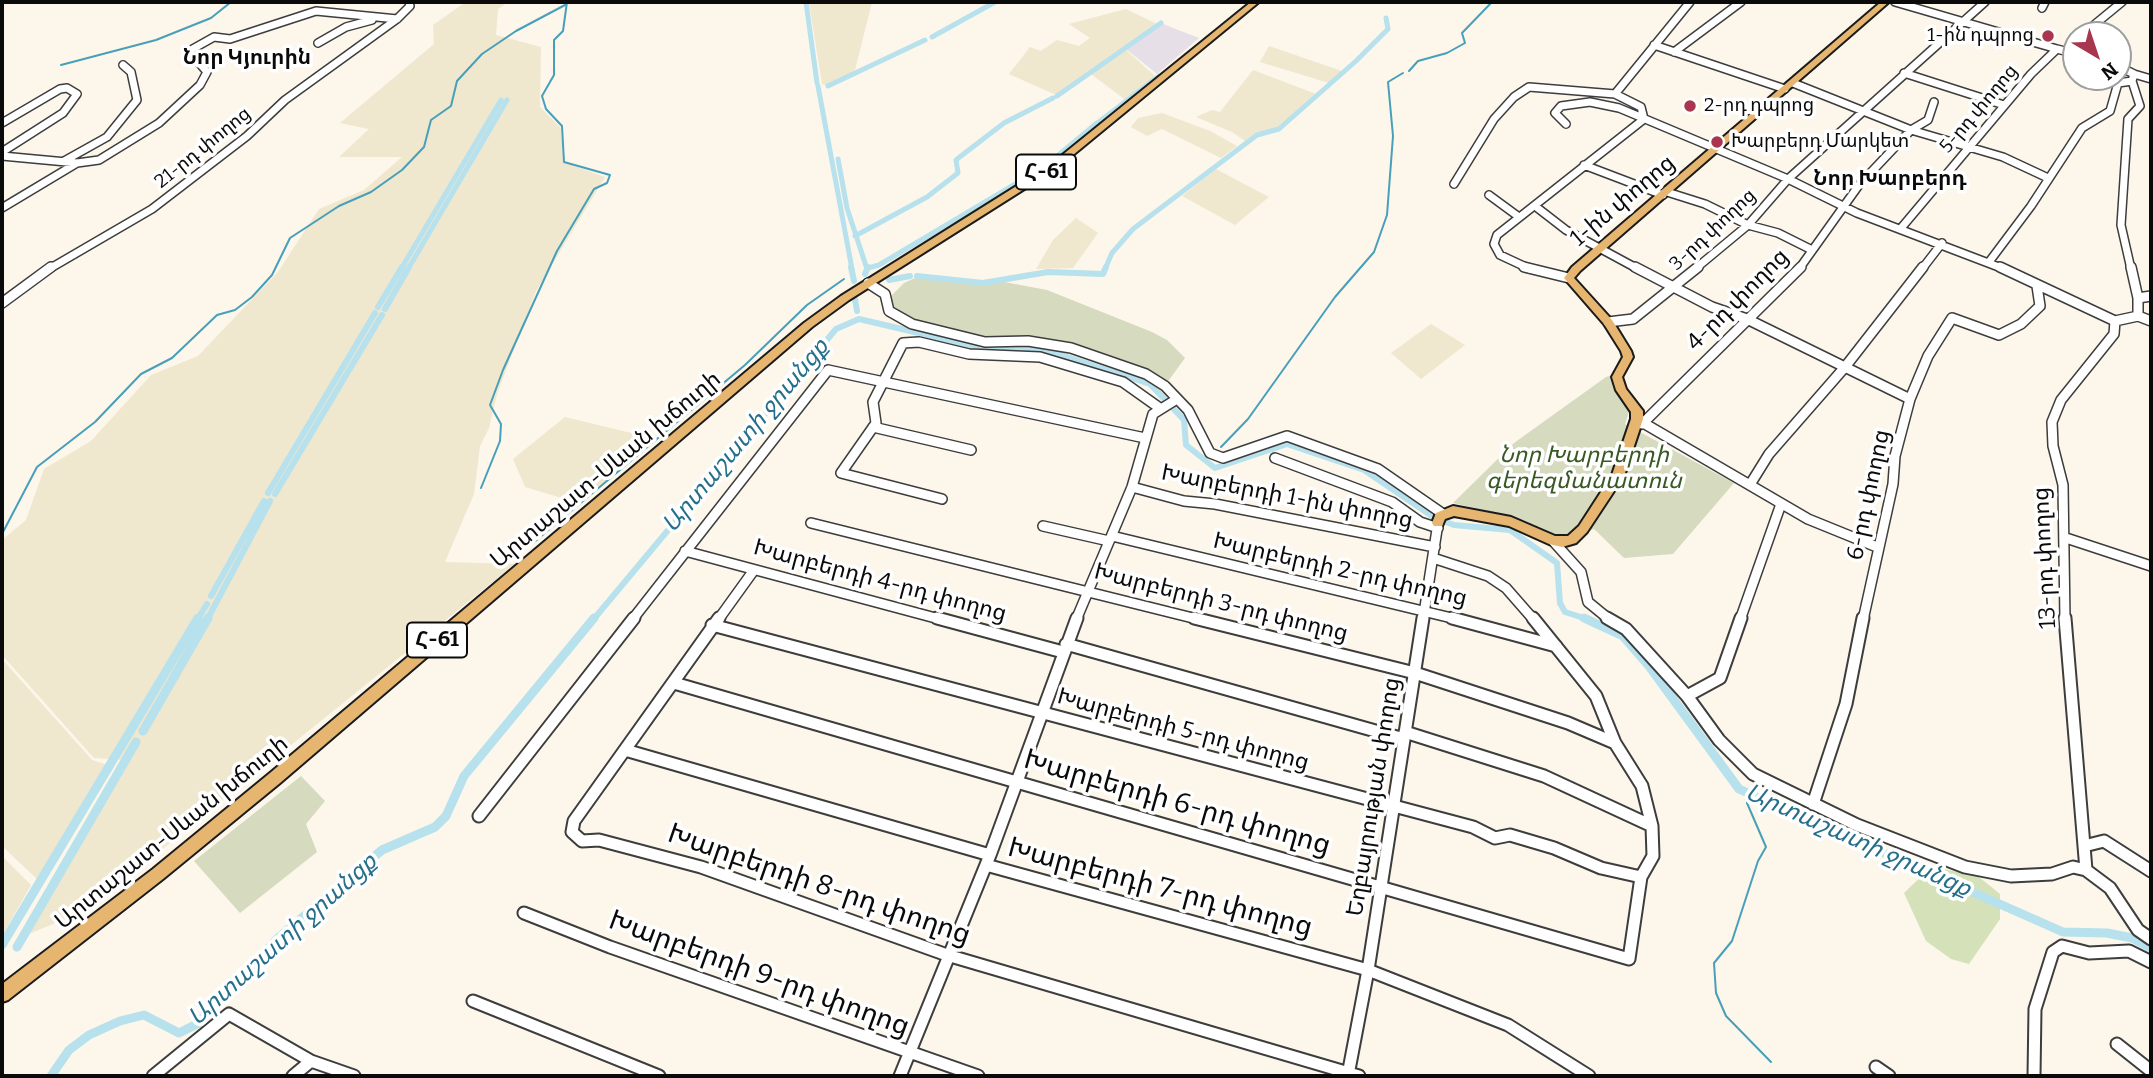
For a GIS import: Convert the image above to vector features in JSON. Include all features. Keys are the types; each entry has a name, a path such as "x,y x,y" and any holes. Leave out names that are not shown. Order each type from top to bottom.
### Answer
{"main road":[{"name":"Արտաշատ-Սևան խճուղի","path":"2,995 208,834 792,338 868,283 1053,167 1255,2"},
{"name":"1-ին փողոց","path":"1640,421 1637,411 1621,390 1617,377 1628,357 1608,322 1569,278 1576,269 1885,2"},
{"path":"1440,520 1453,511 1511,522 1553,541 1572,540 1618,475 1640,421"}],"street":[{"path":"305,2 308,11"},
{"name":"21-րդ փողոց","path":"2,303 53,266 120,230 152,209 247,136 285,100 397,19 410,6 409,2"},
{"path":"1615,94 1690,2"},
{"path":"1674,52 1741,2"},
{"name":"5-րդ փողոց","path":"1895,2 2057,49 2004,105 1902,228"},
{"name":"3-րդ փողոց","path":"1608,322 1633,319 1673,289 1748,225 1788,179 1862,110 1960,21 1985,2"},
{"path":"2099,21 2122,2"},
{"path":"2,154 77,163 99,160 159,124 186,94 200,85 207,72 189,51 214,37 230,39 308,11 397,19"},
{"path":"318,43 346,27 375,19"},
{"path":"253,30 257,22"},
{"path":"1654,45 1862,110 1968,149 2003,157 2048,178"},
{"path":"2057,49 2062,50"},
{"path":"64,161 107,137 138,100 131,72 123,65"},
{"path":"1904,73 2004,105"},
{"path":"1989,262 2031,206 2082,128 2110,111 2118,83 2133,77 2151,79"},
{"path":"2133,77 2140,106"},
{"path":"1454,184 1494,119 1520,91 1539,87 1615,94 1641,107 1644,119"},
{"path":"2,123 60,89 67,88 77,94 63,113 2,154"},
{"path":"1566,124 1555,113 1556,109 1590,102 1619,108 1788,179 1844,206 1989,262 2115,320 2138,316 2151,321"},
{"name":"4-րդ փողոց","path":"1640,421 1747,318 1793,278 1844,206 1911,130 1928,120 1934,102"},
{"path":"2140,106 2151,109"},
{"path":"2138,316 2138,298 2121,225 2128,119 2140,106"},
{"path":"1569,278 1525,268 1500,254 1494,244 1497,235 1644,119"},
{"path":"2,208 77,163"},
{"path":"1584,165 1705,204 1748,225 1779,233 1812,250"},
{"path":"1489,195 1519,217"},
{"path":"1535,206 1566,230 1673,289 1712,307 1747,318 1910,398"},
{"path":"1751,483 1769,454 1844,367 1942,243"},
{"path":"868,283 885,295 889,311 912,324 985,342 1028,341 1071,348 1146,374 1165,386 1188,410 1210,453 1223,458 1287,436 1378,469 1440,520"},
{"name":"6-րդ փողոց","path":"1813,804 1846,704 1910,398 1928,356 1952,318 1999,335 2037,312 2040,306 2037,286"},
{"path":"2138,298 2151,296"},
{"name":"13-րդ փողոց","path":"2086,870 2063,591 2066,538 2063,485 2053,446 2052,422 2061,400 2114,334 2115,320"},
{"path":"942,499 841,473 876,423 873,402 902,343 919,342 969,354 1017,354 1064,363 1123,382 1141,392 1161,409"},
{"path":"479,816 828,370 1146,439"},
{"path":"900,1076 947,955 988,860 1039,713 1132,487 1153,414 1177,399"},
{"path":"1640,421 1751,483 1808,519 1877,547"},
{"path":"873,427 971,450"},
{"path":"1275,458 1392,502 1420,522 1440,520"},
{"name":"Խարբերդի 1-ին փողոց","path":"1132,487 1184,501 1215,504 1434,553 1488,576 1506,588 1558,647 1596,696 1615,743 1642,786 1652,826 1653,856 1641,877"},
{"path":"1688,696 1720,678 1781,504"},
{"name":"Եղբայրության փողոց","path":"1352,1075 1440,520"},
{"name":"Խարբերդի 3-րդ փողոց","path":"811,523 1415,673 1568,723 1615,743"},
{"name":"Խարբերդի 2-րդ փողոց","path":"1043,526 1111,538 1507,631 1558,647"},
{"path":"2066,538 2151,566"},
{"path":"1553,541 1581,572 1588,602 1600,614 1626,629 1688,696 1719,740 1753,774 1869,830 1965,866 2011,876 2052,874 2073,867 2086,870 2110,888 2138,930 2151,939"},
{"name":"Խարբերդի 4-րդ փողոց","path":"685,551 1405,736 1544,776 1652,826"},
{"name":"Խարբերդի 8-րդ փողոց","path":"754,570 574,821 572,832 582,841 599,839 701,867 947,955 1352,1075"},
{"name":"Խարբերդի 5-րդ փողոց","path":"712,625 1393,808 1474,827 1495,838 1510,835 1554,848 1601,868 1641,877"},
{"name":"Խարբերդի 6-րդ փողոց","path":"674,683 1629,959 1641,877"},
{"name":"Խարբերդի 7-րդ փողոց","path":"625,750 988,860 1367,970 1508,1025 1589,1076"},
{"path":"2084,846 2104,841 2151,871"},
{"name":"Խարբերդի 9-րդ փողոց","path":"524,913 610,947 978,1076"},
{"path":"2034,1076 2035,1009 2052,953 2064,946 2089,953 2129,951 2151,962"},
{"path":"473,1000 659,1076"},
{"path":"153,1076 229,1014 311,1061 346,1075"},
{"path":"2117,1044 2151,1071"},
{"path":"293,1076 311,1061"},
{"path":"1876,1067 1889,1076"}],"shaded area":[{"path":"466,2 508,2 498,9 496,35 541,47 540,107 561,128 563,162 605,177 536,291 497,394 489,428 480,446 474,494 445,562 515,564 87,910 19,938 126,760 94,758 2,655 2,540 26,520 44,469 91,441 151,375 198,356 278,272 319,209 364,190 402,157 339,157 369,129 340,123 434,44 433,25"},
{"path":"809,2 872,2 854,74 830,87 822,84"},
{"path":"1126,9 1159,25 1125,49 1156,77 1127,101 1091,74 1056,95 1009,74 1030,47 1041,51 1057,40 1079,46 1090,38 1069,24"},
{"path":"1163,24 1199,38 1157,74 1126,49"},
{"path":"1269,46 1342,71 1329,83 1260,62"},
{"path":"1253,70 1316,94 1278,128 1255,134 1245,141 1232,132 1196,117 1212,110 1220,112"},
{"path":"1162,113 1210,131 1237,146 1221,158 1162,129 1147,136 1131,127 1138,118"},
{"path":"1216,169 1269,197 1235,225 1182,196"},
{"path":"1076,218 1098,233 1073,268 1036,269 1053,240"},
{"path":"1431,324 1465,345 1421,379 1391,353"},
{"path":"565,417 656,439 579,503 525,487 513,459"},
{"path":"2,659 92,760 108,765 38,880 2,846"},
{"path":"2,856 31,885 2,936"}],"green space":[{"path":"919,276 1004,282 1047,290 1152,332 1167,340 1185,358 1166,384 1140,373 1031,340 985,343 927,327 892,313 888,299 904,283"},
{"name":"Նոր Խարբերդի գերեզմանատուն","path":"1613,375 1616,391 1631,405 1625,424 1734,483 1673,554 1624,558 1594,529 1562,542 1510,516 1453,503 1514,443 1606,377"},
{"path":"301,776 325,801 306,824 317,852 240,913 194,861"},
{"path":"1932,866 1979,877 2000,894 2000,919 1969,964 1951,959 1926,941 1904,893"}],"waterway":[{"path":"61,65 156,40 211,18 231,2"},
{"path":"481,488 500,441 501,424 490,405 503,370 557,251 594,189 607,183 610,175 564,162 562,126 546,109 542,96 554,75 554,40 563,31 567,2"},
{"path":"806,2 817,83"},
{"path":"932,37 995,2"},
{"path":"1409,71 1418,61 1447,53 1465,43 1462,33 1492,2"},
{"path":"2,534 37,467 95,422 141,374 172,358 217,315 235,310 252,297 272,275 290,238 339,206 371,192 402,170 424,147 431,120 451,106 457,81 482,54 516,31 565,5"},
{"path":"1105,269 1112,253 1133,229 1257,135 1279,129 1356,61 1388,29 1386,18"},
{"path":"1057,96 1161,23"},
{"path":"828,86 925,40"},
{"path":"1221,447 1248,419 1335,297 1374,252 1387,215 1393,136 1388,82 1403,73"},
{"path":"1100,121 1159,76"},
{"path":"818,86 852,269"},
{"path":"856,235 927,197 958,173 956,160 961,156 1004,123 1053,98"},
{"path":"401,269 501,100"},
{"path":"408,269 507,100"},
{"path":"868,268 879,265 1044,167 1097,123"},
{"path":"838,159 847,208 856,235"},
{"path":"856,235 867,269"},
{"path":"378,307 402,267"},
{"path":"385,309 409,267"},
{"path":"851,267 854,281"},
{"path":"865,274 868,267"},
{"path":"917,276 983,283 1048,272 1103,274 1106,267"},
{"path":"889,280 910,276"},
{"path":"533,543 745,365 807,305 844,279"},
{"path":"855,299 857,311"},
{"path":"268,493 375,313"},
{"path":"275,494 382,315"},
{"name":"Արտաշատի ջրանցք","path":"593,620 836,329 859,319 970,345 1043,349 1150,384 1184,420 1186,445 1215,468 1287,444 1364,470 1435,518 1454,525 1510,530 1557,563 1560,603 1565,612 1585,618"},
{"path":"211,596 264,501"},
{"path":"207,620 270,501"},
{"path":"197,620 207,604"},
{"path":"2,945 198,618"},
{"path":"143,731 208,618"},
{"name":"Արտաշատի ջրանցք","path":"51,1076 69,1050 89,1035 120,1021 144,1015 179,1033 197,1024 277,939 382,850 435,827 446,816 464,776 594,618"},
{"name":"Արտաշատի ջրանցք","path":"1585,618 1590,620"},
{"name":"Արտաշատի ջրանցք","path":"1585,618 1623,636 1649,666 1739,789 2063,932 2107,933 2132,938 2151,948"},
{"path":"17,947 136,742"},
{"path":"1747,793 1747,803 1766,847 1758,861 1732,941 1714,963 1716,993 1726,1016 1771,1062"}],"place":[{"name":"1-ին դպրոց","path":"2048,36"},
{"name":"2-րդ դպրոց","path":"1690,106"},
{"name":"Խարբերդ Մարկետ","path":"1717,142"}],"district":[{"name":"Նոր Կյուրին","path":"247,58"},
{"name":"Նոր Խարբերդ","path":"1890,179"}]}
